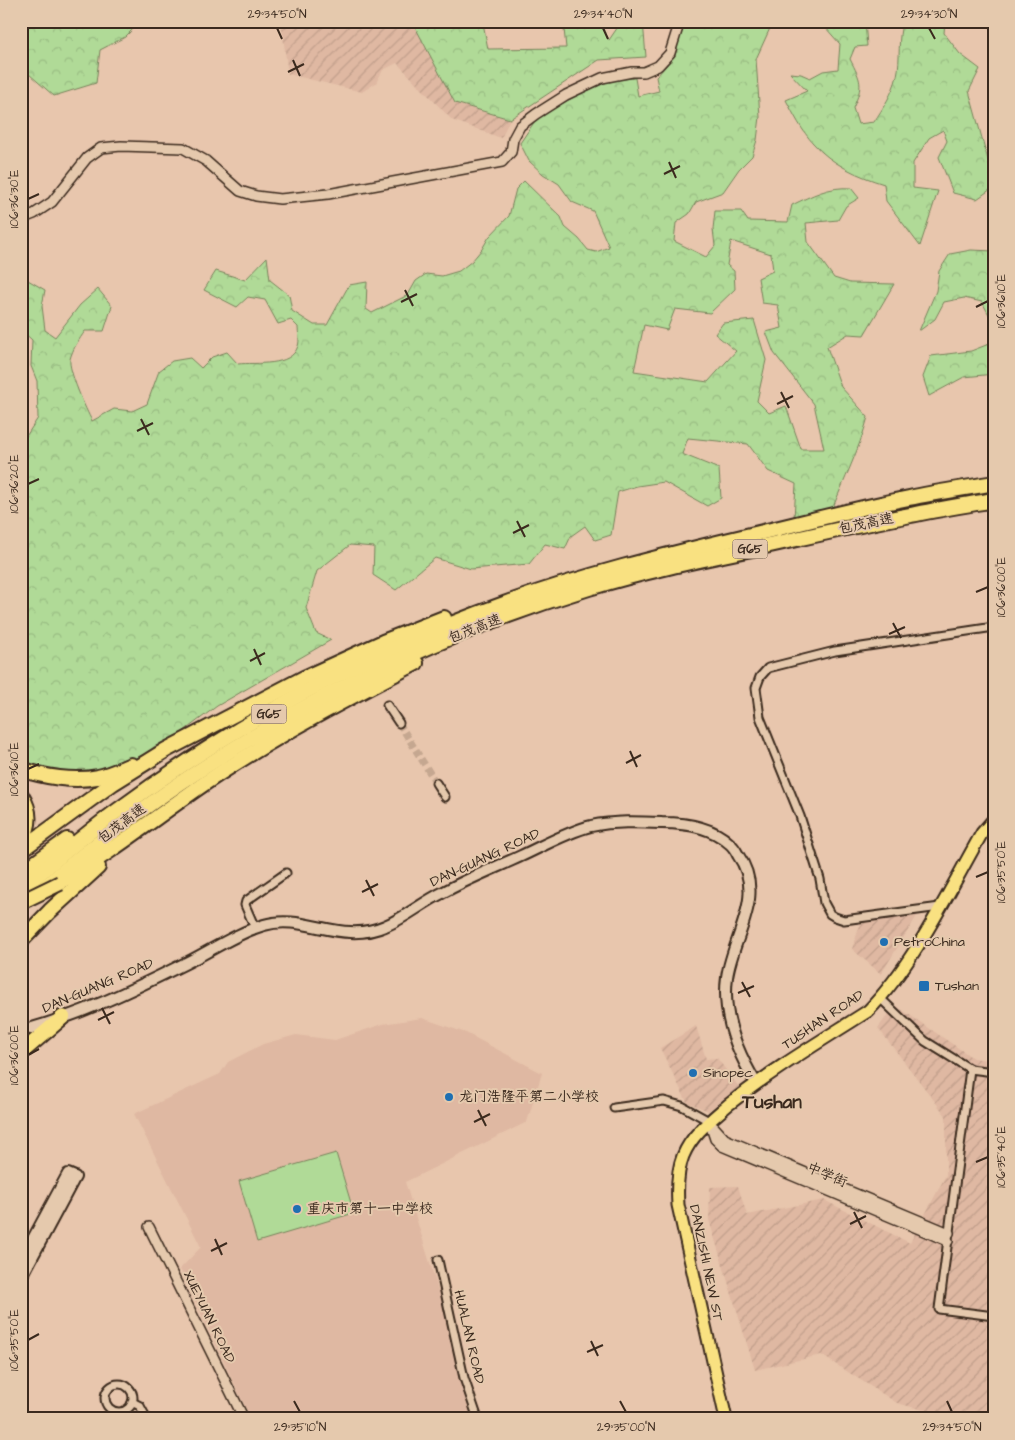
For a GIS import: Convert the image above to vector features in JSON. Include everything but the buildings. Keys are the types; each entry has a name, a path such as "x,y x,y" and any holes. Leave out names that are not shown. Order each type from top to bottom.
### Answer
{"highway":[{"name":"包茂高速","path":"21,889 117,810 188,762 310,691 422,636 546,590 678,552 909,498 994,483"},
{"name":"包茂高速","path":"21,907 92,847 194,773 241,744 354,682 431,647 510,615 591,588 680,564 912,514 994,500"},
{"path":"21,850 113,784 166,750 280,690 345,659 463,611 546,590"},
{"path":"21,902 77,872 217,775 321,713 510,615"},
{"path":"25,771 65,778 98,777 166,750"},
{"path":"21,842 28,825 29,816 24,800"},
{"path":"21,873 65,841 117,810"},
{"path":"21,941 76,886 154,818"},
{"path":"21,1053 63,1017"}],"main road":[{"name":"TUSHAN ROAD","path":"756,1083 868,1011 880,998 925,933 982,833 994,819"},
{"name":"DAN-GUANG ROAD","path":"21,1030 63,1017 135,988 268,923 292,923 343,933 363,933 385,926 442,892 589,827 618,822 680,823 709,830 730,843 744,863 750,884 749,906 735,944 727,978 727,1010 742,1060 756,1083"},
{"name":"DANZISHI NEW ST","path":"726,1419 678,1205 677,1182 682,1157 693,1137 709,1121 756,1083"},
{"path":"21,1261 71,1176 21,1278"}],"street":[{"path":"21,219 34,214 52,202 88,158 100,148 121,146 184,148 206,161 240,191 256,196 280,199 328,194 502,162 511,152 513,139 520,126 566,94 602,78 632,72 644,72 658,66 670,53 680,21"},
{"path":"940,907 844,920 830,914 824,903 820,879 800,816 760,717 756,688 760,677 768,668 835,652 994,627"},
{"path":"388,705 399,723"},
{"path":"436,783 445,797"},
{"path":"255,928 245,905 246,900 286,873"},
{"path":"880,998 924,1041 970,1069 994,1072"},
{"path":"970,1069 939,1309 994,1316"},
{"path":"614,1108 664,1101 682,1106 709,1121"},
{"name":"中学街","path":"709,1121 715,1139 722,1146 948,1237"},
{"name":"XUEYUAN ROAD","path":"149,1226 244,1419"},
{"name":"HUALAN ROAD","path":"438,1260 464,1378 478,1419"},
{"path":"132,1402 140,1406 146,1419"}],"shaded area":[{"path":"281,21 412,21 455,103 510,119 501,138 452,120 397,63 383,70 376,83 362,92 288,74"},
{"path":"917,916 881,974 852,949 861,922"},
{"path":"895,1005 973,1058 994,1061 994,1419 956,1419 897,1403 821,1355 755,1370 709,1220 710,1187 738,1186 747,1215 824,1200 910,1243 946,1175 946,1116 878,1028"},
{"name":"重庆市第十一中学校","path":"422,1018 466,1033 542,1073 527,1122 405,1182 478,1419 251,1419 180,1269 201,1247 134,1114 220,1074 228,1062 263,1044 296,1035 335,1040 383,1024"},
{"path":"696,1026 706,1059 717,1058 739,1087 708,1111 687,1102 660,1048"}],"green space":[{"path":"21,21 141,21 125,37 100,50 96,83 54,96 21,67"},
{"path":"412,21 487,21 483,23 488,49 566,48 564,29 601,25 609,40 622,21 643,21 646,57 599,60 510,119 455,103"},
{"path":"683,21 766,21 771,26 756,59 760,117 757,140 752,156 739,169 723,192 696,202 689,214 676,223 674,241 706,257 715,246 713,229 715,211 741,211 748,221 788,222 792,205 828,190 851,188 859,198 846,206 838,220 806,223 808,242 834,278 850,283 894,284 864,335 848,334 827,347 841,387 868,417 856,453 831,512 794,519 796,484 768,471 748,444 688,438 682,454 719,469 721,498 707,506 664,482 637,486 618,492 611,535 595,540 585,526 571,536 565,549 545,544 529,564 471,569 435,558 396,590 373,575 374,547 350,545 317,571 306,608 316,633 331,640 217,706 168,743 136,758 107,769 81,773 49,769 21,762 21,444 38,418 37,381 31,366 32,340 21,330 21,276 45,290 42,306 45,330 55,337 80,305 98,289 112,306 104,331 85,331 76,344 70,359 78,390 92,421 114,409 132,411 147,404 159,371 172,361 190,358 201,368 212,357 227,352 238,364 281,361 294,353 299,344 298,327 291,320 278,324 265,300 248,297 237,307 204,290 216,271 245,280 267,257 270,280 289,295 292,311 314,325 327,325 349,285 367,282 366,309 372,313 408,295 416,281 426,274 442,276 459,271 472,261 489,237 509,216 516,189 524,181 561,217 565,227 588,250 596,252 609,247 593,211 572,202 559,184 543,174 529,161 520,143 537,118 579,94 612,80 635,78 638,96 659,91 656,77 675,56","holes":["731,241 771,254 773,271 758,278 762,303 778,305 782,328 766,332 774,353 814,404 824,449 801,449 786,406 769,413 757,401 766,360 754,320 723,323 715,334 736,351 708,382 634,371 644,325 667,330 675,309 710,313 735,289 734,271 727,265"]},
{"path":"827,21 865,21 867,46 855,47 850,59 860,83 859,93 853,108 858,124 874,122 893,88 897,76 903,21 945,21 944,33 960,54 980,69 969,91 994,187 977,199 953,193 939,157 947,141 943,130 929,138 913,163 913,188 938,191 920,246 886,201 884,184 845,168 828,157 805,133 786,100 807,91 790,73 801,74 810,78 823,71 838,69 840,44 825,27"},
{"path":"971,250 994,251 994,316 992,320 982,302 964,298 944,302 935,319 919,331 936,291 939,271 950,254"},
{"path":"994,342 994,374 964,377 929,396 923,377 931,356 971,351"},
{"path":"336,1153 354,1213 257,1242 239,1181"}],"tunnel":[{"path":"399,723 436,783"}],"place":[{"name":"PetroChina","path":"884,942"},
{"name":"Tushan","path":"924,986"},
{"name":"Sinopec","path":"693,1073"},
{"name":"龙门浩隆平第二小学校","path":"449,1097"},
{"name":"重庆市第十一中学校","path":"297,1209"}],"district":[{"name":"Tushan","path":"772,1102"}]}
